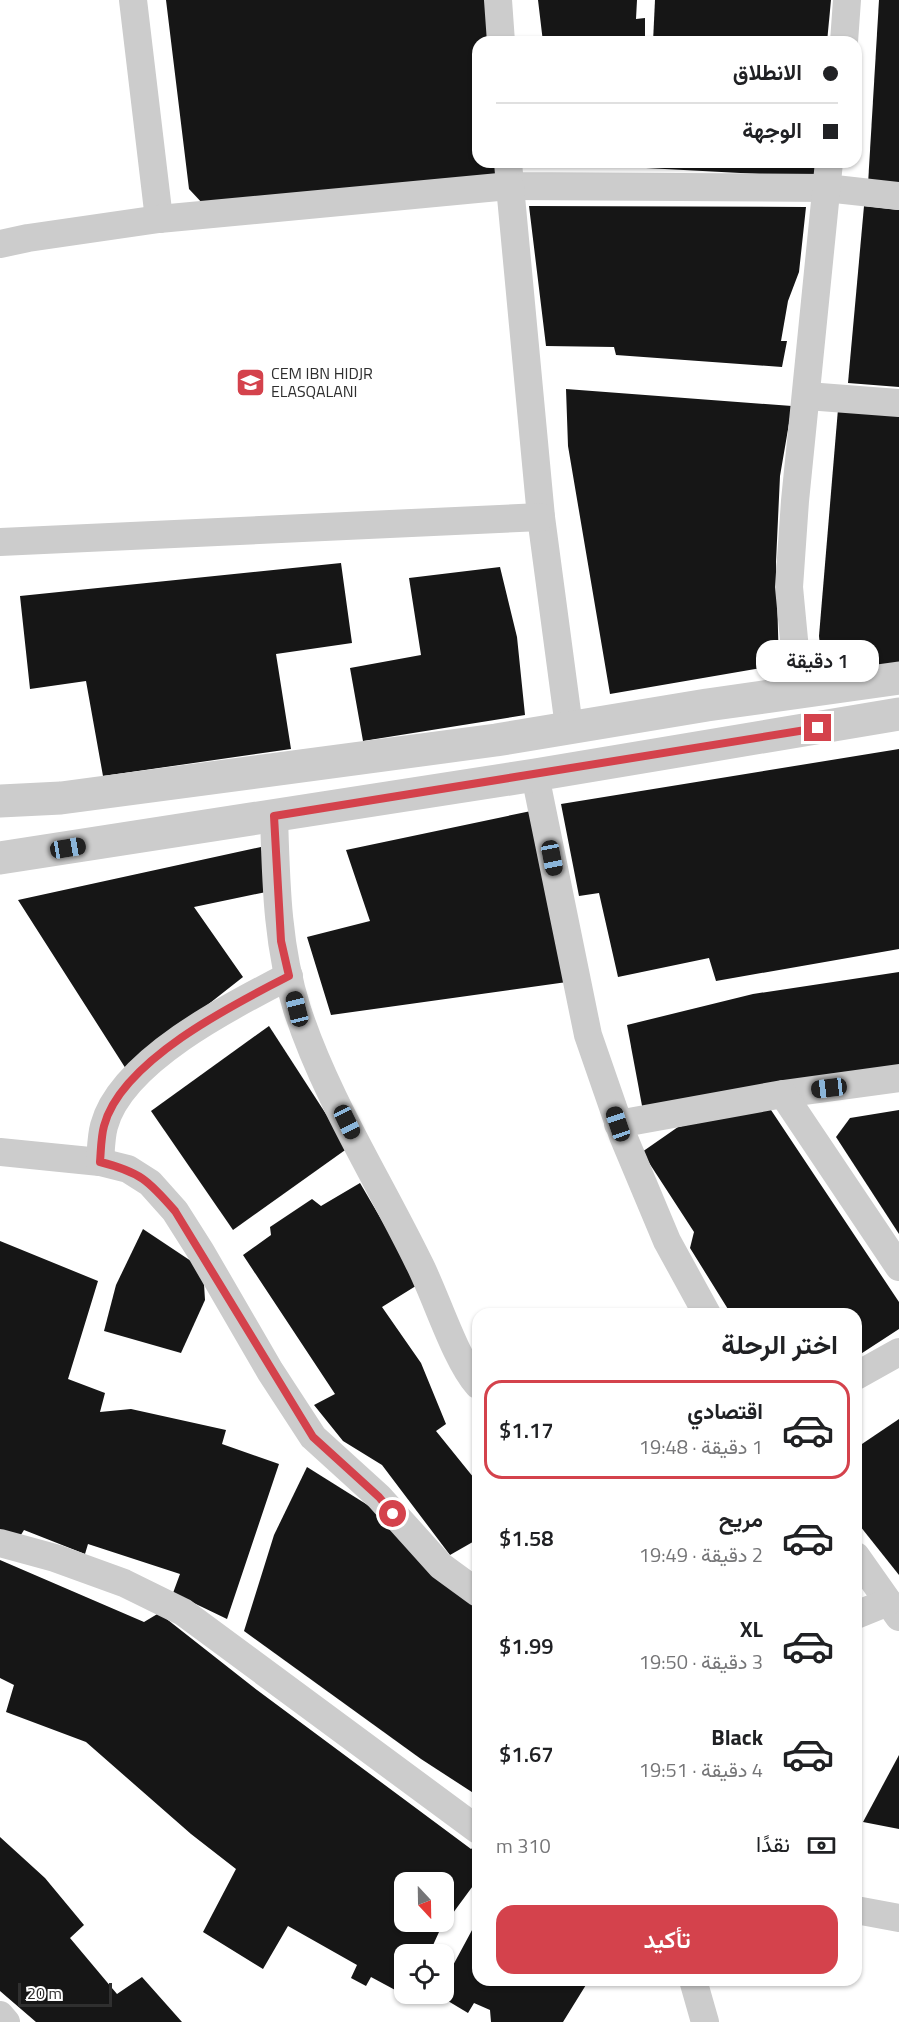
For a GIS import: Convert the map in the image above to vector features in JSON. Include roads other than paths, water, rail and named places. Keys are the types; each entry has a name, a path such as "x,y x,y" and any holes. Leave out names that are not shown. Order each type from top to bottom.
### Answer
{"street":[{"path":"133,0 159,219"},
{"path":"498,0 501,36"},
{"path":"844,36 847,0"},
{"path":"509,174 540,517 569,727"},
{"path":"0,244 159,219 509,174 827,175 899,196"},
{"path":"799,692 789,587 795,501 827,175"},
{"path":"807,396 899,403"},
{"path":"0,542 540,517"},
{"path":"0,801 61,798 496,740 899,678"},
{"path":"0,858 535,775 899,714"},
{"path":"535,775 588,1035 618,1124 667,1241 704,1308"},
{"path":"274,816 281,941 297,1009 317,1058 420,1264 472,1375"},
{"path":"100,1162 104,1125 117,1100 137,1073 230,1006 289,976"},
{"path":"618,1124 783,1094 899,1078"},
{"path":"783,1094 899,1267"},
{"path":"0,1152 100,1162 128,1169 150,1183 175,1211 270,1371 313,1437 379,1497 441,1566 472,1589"},
{"path":"862,1373 899,1352"},
{"path":"0,1543 54,1558 124,1583 183,1612 472,1826"},
{"path":"862,1564 894,1609 862,1614"},
{"path":"862,1911 899,1918"},
{"path":"695,1986 705,2022"},
{"path":"0,2015 6,2022"}],"place":[{"name":"CEM IBN HIDJR ELASQALANI","path":"250,382"}]}
